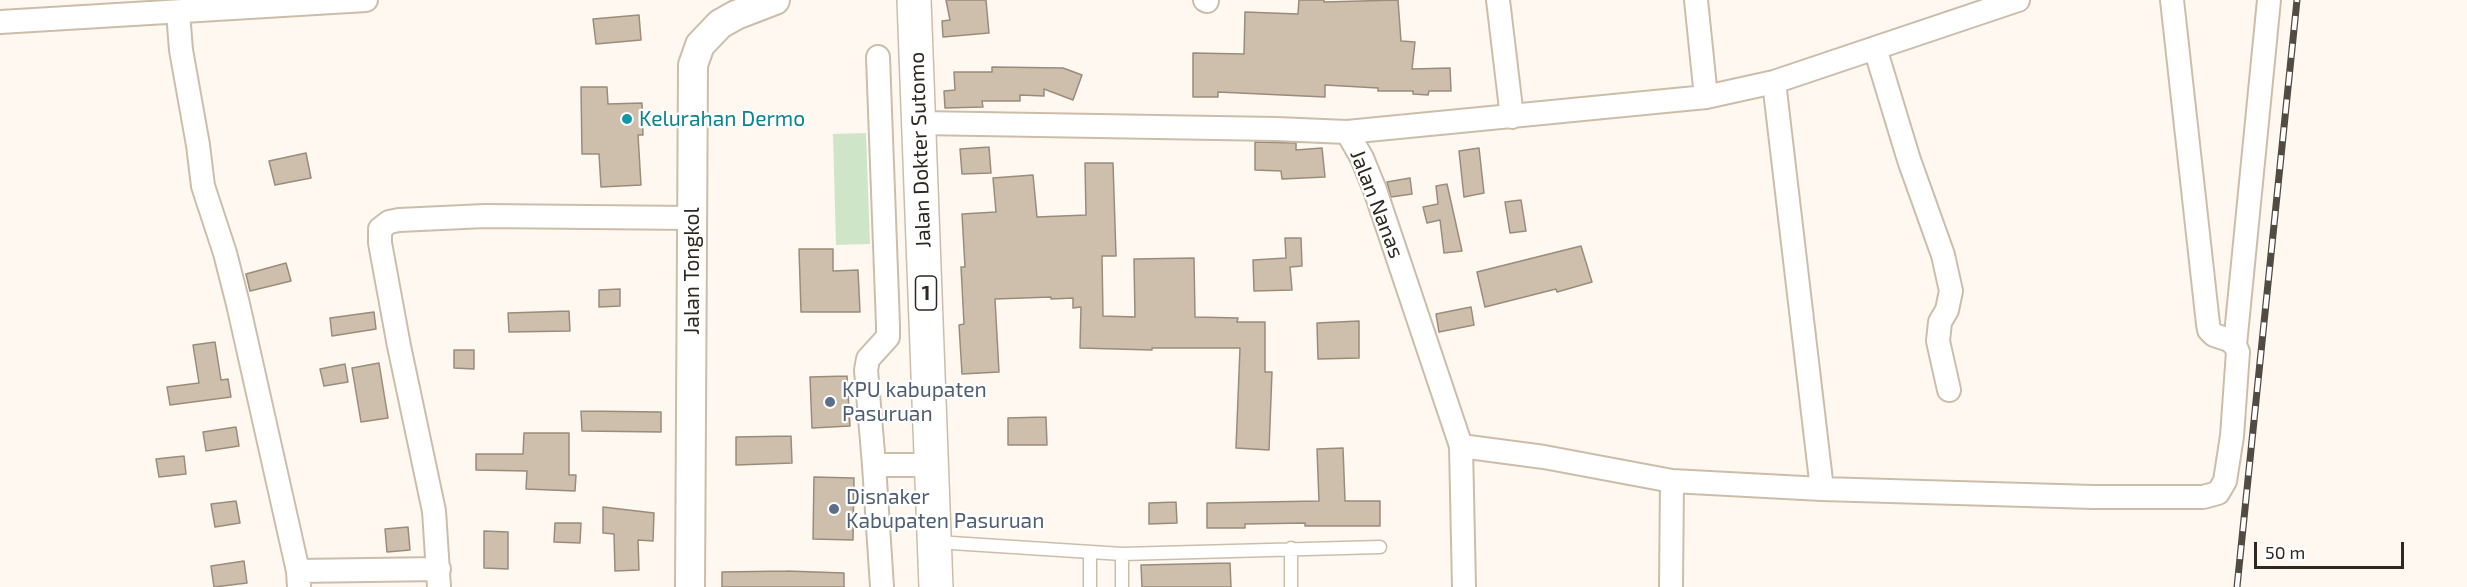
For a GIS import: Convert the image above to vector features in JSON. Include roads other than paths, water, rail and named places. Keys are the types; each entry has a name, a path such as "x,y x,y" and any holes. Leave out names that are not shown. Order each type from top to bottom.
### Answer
{"highway":[{"name":"Jalan Dokter Sutomo","path":"914,0 936,587"}],"street":[{"path":"0,22 108,8 178,19 366,0"},
{"name":"Jalan Tongkol","path":"690,587 693,64 700,45 720,24 736,15 775,0"},
{"path":"1498,0 1512,117"},
{"path":"1696,0 1706,97"},
{"path":"1347,132 1706,97 1774,82 2018,0"},
{"path":"1461,446 1544,457 1672,481 1822,489 2093,497 2203,497 2218,493 2225,481 2232,436 2238,352 2229,340 2209,330 2172,0"},
{"path":"2235,345 2269,0"},
{"path":"178,19 203,186 225,253 238,304 298,579 439,578 434,511 399,346 380,243 380,229 389,222 399,220 485,216 692,218"},
{"path":"1875,48 1909,159 1943,255 1951,291 1947,310 1940,322 1938,341 1949,390"},
{"path":"878,57 888,337 868,359 866,370 882,587"},
{"path":"1774,82 1822,489"},
{"name":"Jalan Nanas","path":"920,123 1347,132 1375,190 1461,446 1464,587"},
{"path":"874,465 931,465"},
{"path":"1671,587 1672,481"}],"lane":[{"path":"935,542 1090,554 1380,547"},
{"path":"1290,548 1291,587"},
{"path":"1090,554 1090,587"},
{"path":"1122,554 1122,587"}],"railway":[{"path":"2237,587 2297,0"}],"place":[{"name":"Kelurahan Dermo","path":"627,119"},
{"name":"KPU kabupaten Pasuruan","path":"830,402"},
{"name":"Disnaker Kabupaten Pasuruan","path":"834,509"}]}
